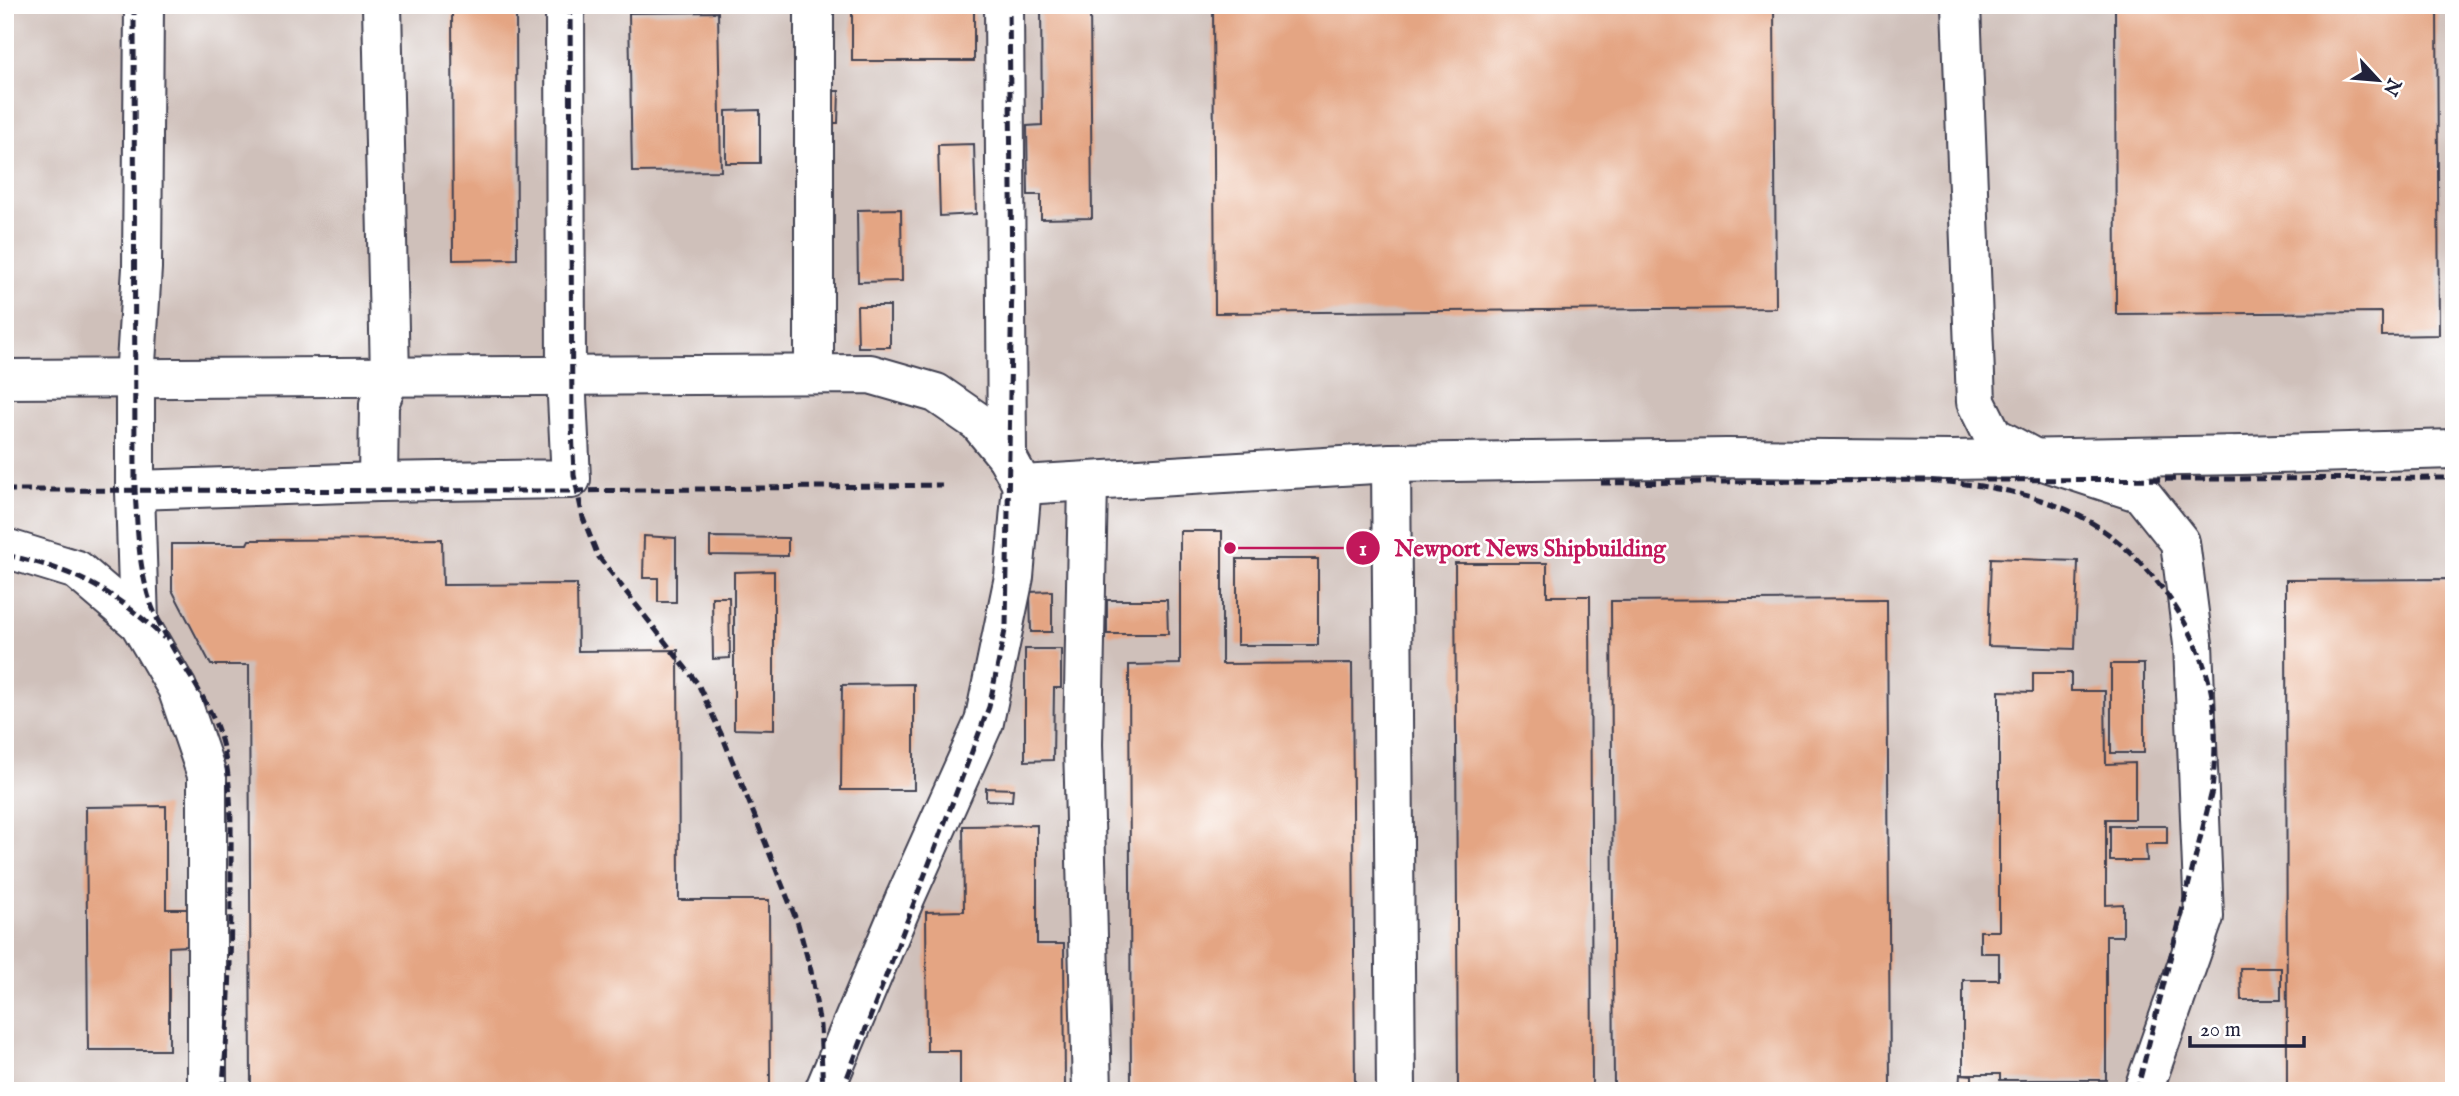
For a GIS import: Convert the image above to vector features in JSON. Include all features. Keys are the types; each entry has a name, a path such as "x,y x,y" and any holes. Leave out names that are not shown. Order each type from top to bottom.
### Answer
{"lane":[{"path":"139,623 135,379 142,268 144,5"},
{"path":"378,482 379,404 390,377 382,5"},
{"path":"135,490 570,479 566,376 565,5"},
{"path":"814,5 814,374"},
{"path":"824,1091 906,896 984,722 1014,577 1015,471 1004,5"},
{"path":"1961,5 1976,402 1993,436 2034,458 2141,493 2180,542 2193,644 2204,917 2143,1091"},
{"path":"5,379 870,374 936,393 978,422 1015,471 1087,482 1391,463 1727,458 2034,458 2454,449"},
{"path":"1391,463 1396,1091"},
{"path":"1087,482 1083,744 1092,1091"},
{"path":"5,548 77,570 139,623 177,688 207,775 207,1091"}],"shaded area":[{"path":"5,5 2454,5 2454,1091 5,1091"}],"building":[{"path":"452,5 516,5 517,259 453,260"},
{"path":"852,5 974,5 974,61 852,61"},
{"path":"1041,5 1090,5 1092,218 1041,219 1041,195 1028,195 1027,126 1042,125"},
{"path":"1213,5 1774,5 1776,308 1215,313"},
{"path":"2115,5 2437,5 2439,335 2382,336 2382,312 2116,314"},
{"path":"718,12 721,171 632,172 629,13"},
{"path":"827,91 839,91 838,123 826,123"},
{"path":"760,110 760,163 726,163 726,111"},
{"path":"974,144 976,214 940,216 938,145"},
{"path":"901,209 902,281 858,282 857,210"},
{"path":"857,306 890,306 890,347 858,347"},
{"path":"1180,531 1222,531 1222,664 1352,663 1355,1091 1131,1091 1129,665 1180,664"},
{"path":"644,536 676,538 676,602 658,602 658,578 643,578"},
{"path":"710,537 788,538 788,556 710,555"},
{"path":"442,539 443,585 577,584 578,651 678,650 679,900 769,900 770,1091 251,1091 249,665 211,665 172,590 172,544 247,544 249,540"},
{"path":"1991,558 2078,561 2075,649 1988,646"},
{"path":"1237,559 1318,559 1318,645 1237,645"},
{"path":"1455,563 1547,563 1547,596 1590,596 1592,1091 1458,1091"},
{"path":"774,571 774,730 734,729 734,572"},
{"path":"2454,579 2454,1091 2287,1091 2286,580"},
{"path":"5,589 11,589 9,615 5,614"},
{"path":"1052,591 1052,632 1031,632 1030,592"},
{"path":"712,597 729,597 730,658 713,659"},
{"path":"1887,599 1890,1091 1614,1091 1611,601"},
{"path":"1107,600 1167,600 1168,634 1107,634"},
{"path":"1025,649 1061,649 1061,688 1054,688 1053,760 1025,761"},
{"path":"2111,664 2144,664 2144,753 2111,753"},
{"path":"2033,673 2071,673 2071,691 2105,691 2106,764 2135,763 2135,819 2106,819 2106,905 2123,904 2123,936 2106,936 2106,1080 2000,1080 2000,1074 1963,1074 1963,980 1999,980 1999,953 1980,953 1980,931 1999,931 1999,691 2033,692"},
{"path":"914,684 914,790 841,790 842,685"},
{"path":"986,788 1013,789 1012,801 986,800"},
{"path":"166,806 166,909 187,909 188,946 169,947 169,1050 88,1050 86,807"},
{"path":"1037,825 1037,944 1064,944 1065,1088 1038,1088 1038,1091 960,1091 960,1051 927,1051 926,912 964,911 963,826"},
{"path":"2110,826 2167,826 2167,844 2146,844 2147,861 2110,861"},
{"path":"2240,968 2281,968 2281,1000 2241,1000"},
{"path":"1960,1074 1972,1075 1972,1091 1959,1091"}],"railway":[{"path":"134,5 137,527 141,563 152,608 183,666"},
{"path":"570,5 572,427 574,475 583,518 598,556 698,684 724,740 798,924 811,971 820,1026 823,1091"},
{"path":"842,1091 989,707 1006,626 1012,279 1009,5"},
{"path":"1985,480 2454,478"},
{"path":"1601,483 1926,480 1983,486 2021,494 2076,514 2100,528 2144,567 2164,590 2180,615 2205,669 2212,696 2215,744 2212,791 2137,1091"},
{"path":"5,490 577,491 942,485"},
{"path":"5,555 52,567 91,584 127,607 164,638"},
{"path":"178,658 216,724 224,750 229,784 230,954 222,1091"}],"place":[{"name":"Newport News Shipbuilding","path":"1230,548"}]}
